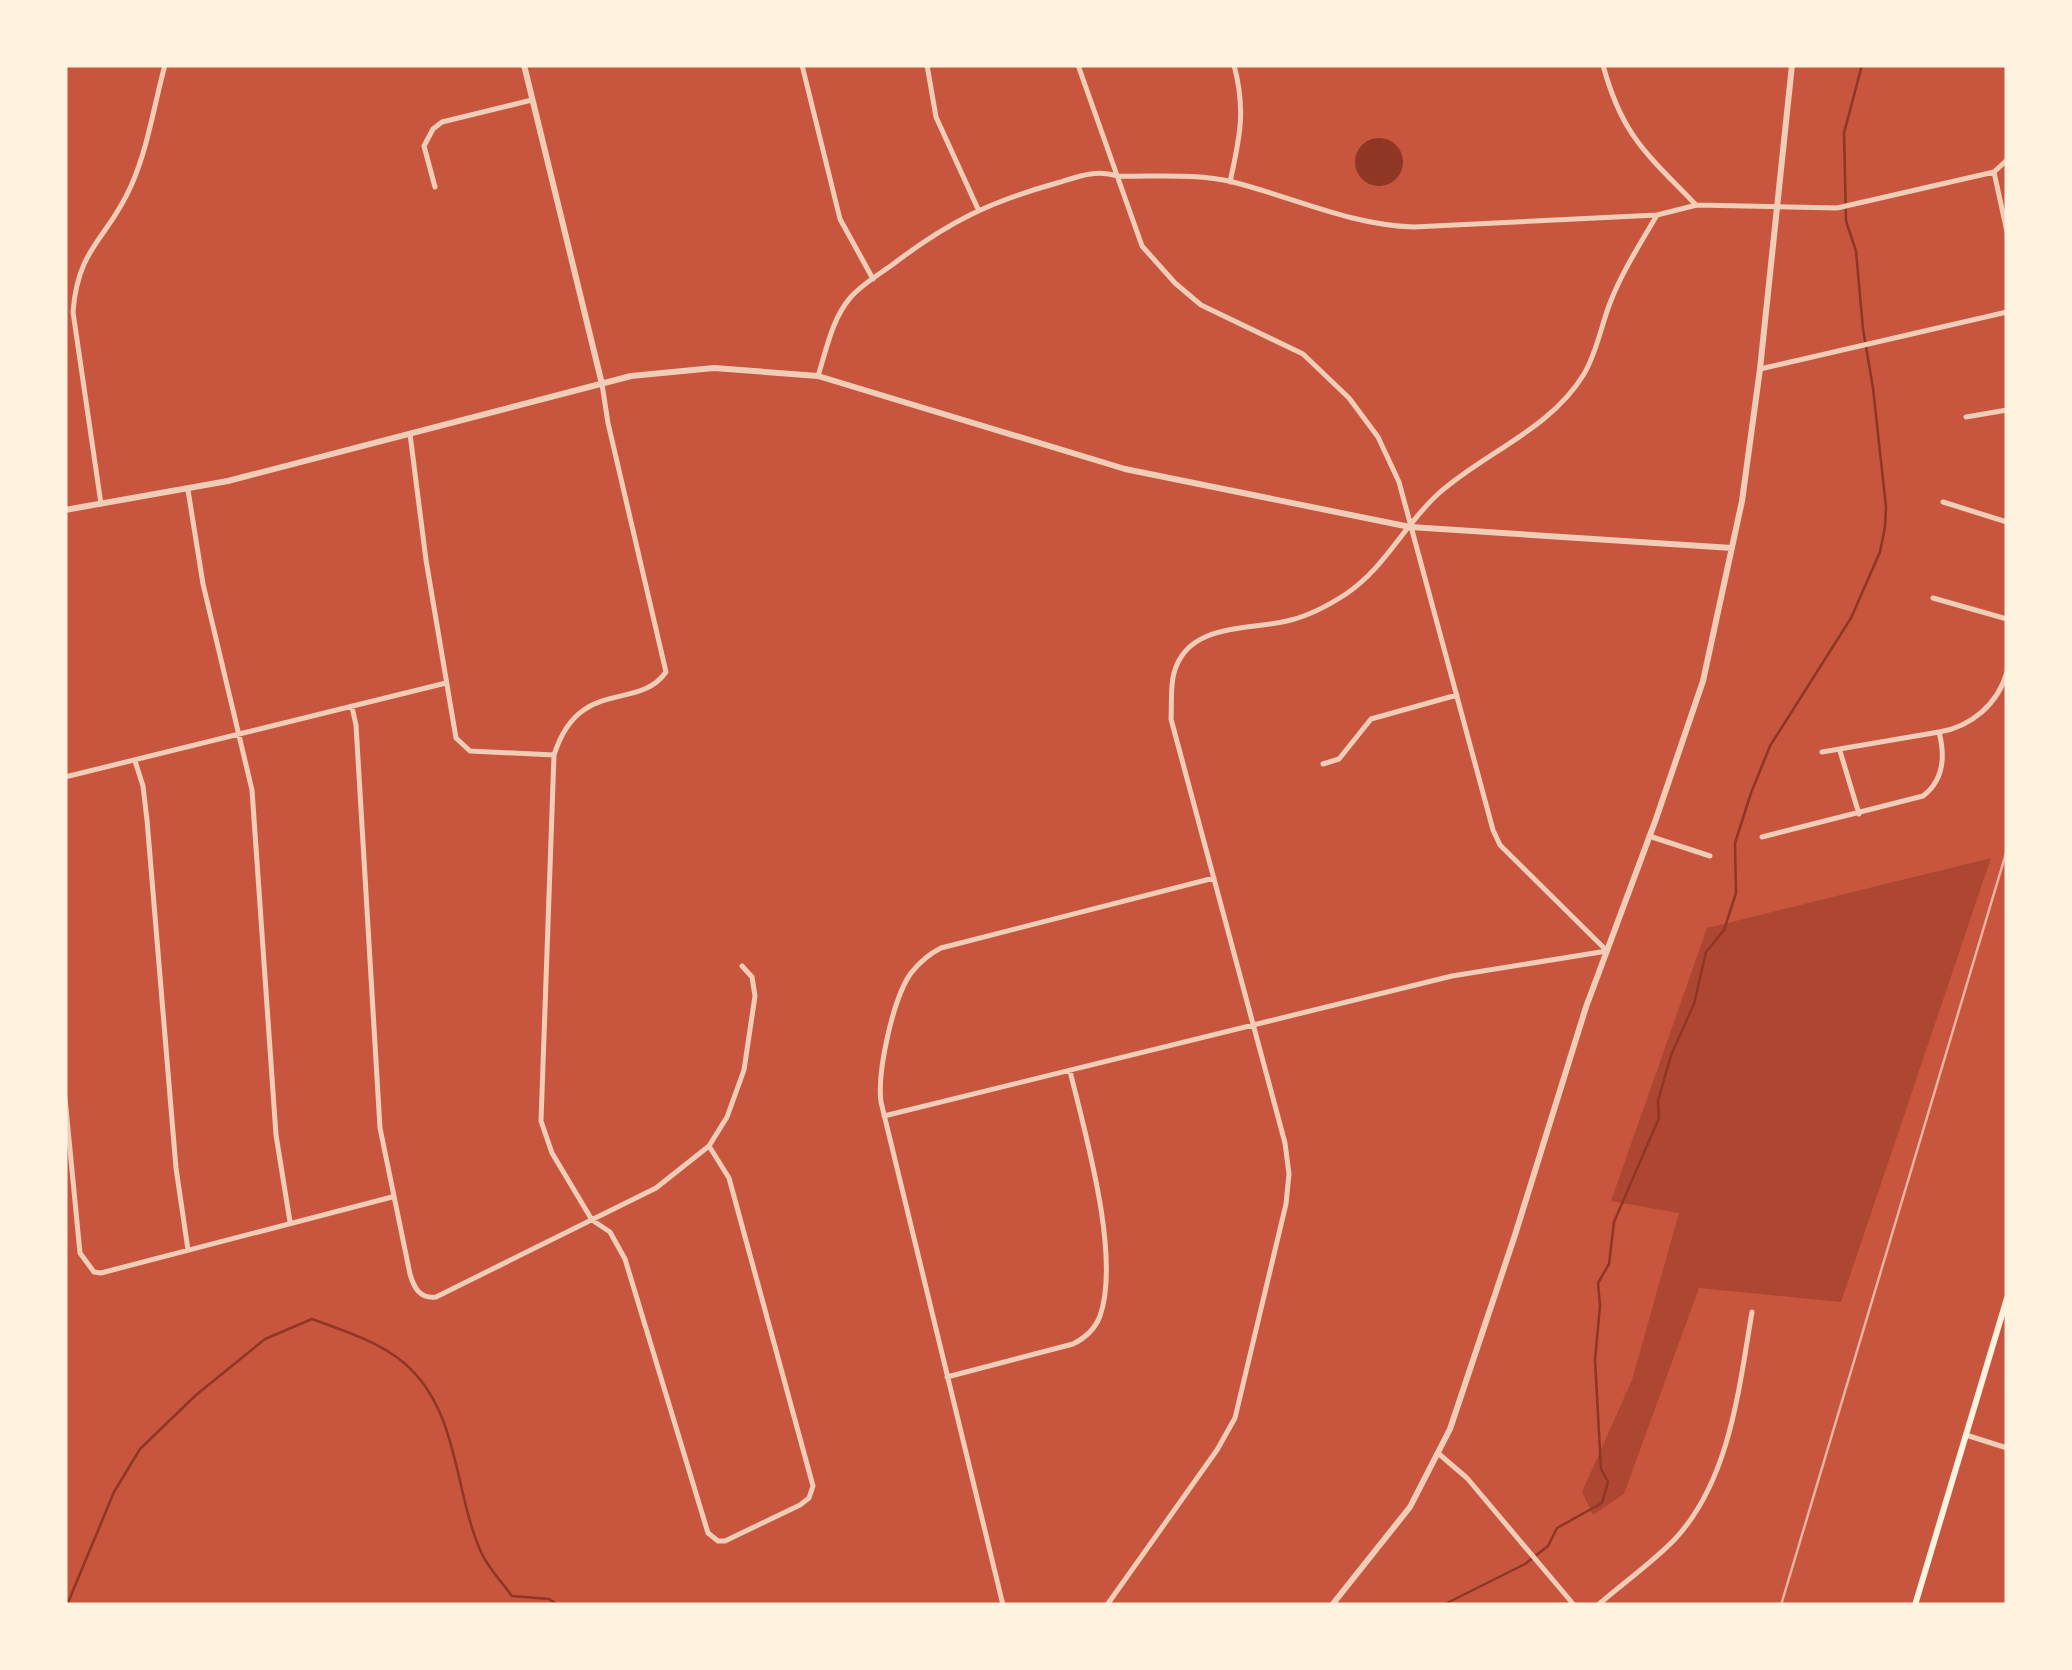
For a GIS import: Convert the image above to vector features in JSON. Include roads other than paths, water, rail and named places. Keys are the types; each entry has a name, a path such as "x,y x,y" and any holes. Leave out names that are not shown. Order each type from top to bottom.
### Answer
{"main road":[{"path":"1915,1605 2007,1298"}],"street":[{"path":"100,504 73,312 75,291 86,256 130,188 165,65"},
{"path":"524,65 602,384 666,672 660,680 583,709 565,730 554,755 541,1122 552,1152 592,1220 610,1232 625,1258 708,1533 725,1541 800,1505 809,1498 813,1486 730,1178 709,1146"},
{"path":"802,65 840,219 874,279"},
{"path":"927,65 936,117 978,209"},
{"path":"1078,65 1142,246 1175,283 1202,305 1303,354 1349,398 1378,437 1399,482 1484,801 1500,845 1607,951"},
{"path":"1230,182 1240,140 1242,97 1234,65"},
{"path":"1603,65 1614,106 1629,134 1697,206"},
{"path":"1332,1605 1393,1531 1439,1454 1491,1312 1586,1007 1702,680 1732,548 1760,370 1792,65"},
{"path":"435,187 424,146 432,129 442,122 532,100"},
{"path":"818,376 840,311 852,295 950,223 1012,196 1086,174 1230,182 1351,220 1384,226 1451,226 1657,216 1697,206 1838,208 1994,172 2007,160"},
{"path":"1994,172 2007,232"},
{"path":"1108,1605 1226,1436 1245,1384 1289,1184 1285,1144 1170,719 1174,673 1193,646 1221,630 1290,621 1330,604 1369,577 1440,493 1540,422 1586,371 1619,281 1657,216"},
{"path":"1760,370 2007,312"},
{"path":"65,510 188,490 632,376 714,368 818,376 1124,469 1410,528 1732,548"},
{"path":"1966,418 2007,410"},
{"path":"410,434 456,738 465,748 554,755"},
{"path":"188,490 204,584 252,790 276,1135 290,1222"},
{"path":"1943,502 2007,522"},
{"path":"1933,598 2007,620"},
{"path":"1822,752 1952,730 1982,712 1997,694 2007,672"},
{"path":"65,777 446,683"},
{"path":"1323,764 1338,759 1370,720 1457,694"},
{"path":"352,707 380,1128 413,1284 423,1295 436,1297 592,1220 670,1178 709,1146 727,1117 744,1070 755,996 752,977 742,966"},
{"path":"1762,836 1915,801 1930,791 1938,779 1942,764 1939,732"},
{"path":"1840,751 1859,814"},
{"path":"134,760 143,786 147,820 176,1168 188,1250"},
{"path":"1649,836 1710,856"},
{"path":"1003,1605 879,1088 900,994 930,954 960,941 1214,878"},
{"path":"884,1116 1452,976 1607,951"},
{"path":"946,1377 1073,1344 1089,1333 1100,1317 1104,1277 1101,1211 1070,1071"},
{"path":"65,1098 82,1260 90,1269 101,1272 392,1197"},
{"path":"1598,1605 1675,1539 1720,1464 1752,1312"},
{"path":"1966,1435 2007,1448"},
{"path":"1439,1454 1467,1478 1574,1605"}],"waterway":[{"path":"1443,1605 1525,1564 1548,1546 1557,1528 1602,1503 1608,1482 1601,1469 1595,1360 1598,1283 1609,1264 1614,1222 1659,1118 1658,1101 1671,1055 1694,1004 1706,952 1724,930 1736,893 1735,843 1751,793 1770,746 1851,618 1880,552 1886,507 1856,251 1846,221 1844,133 1862,65"},
{"path":"67,1605 114,1492 140,1449 196,1395 265,1339 312,1319 382,1348 422,1381 445,1427 472,1528 487,1564 512,1596 549,1599 558,1605"}],"railway":[{"path":"1781,1605 2007,850"}]}
